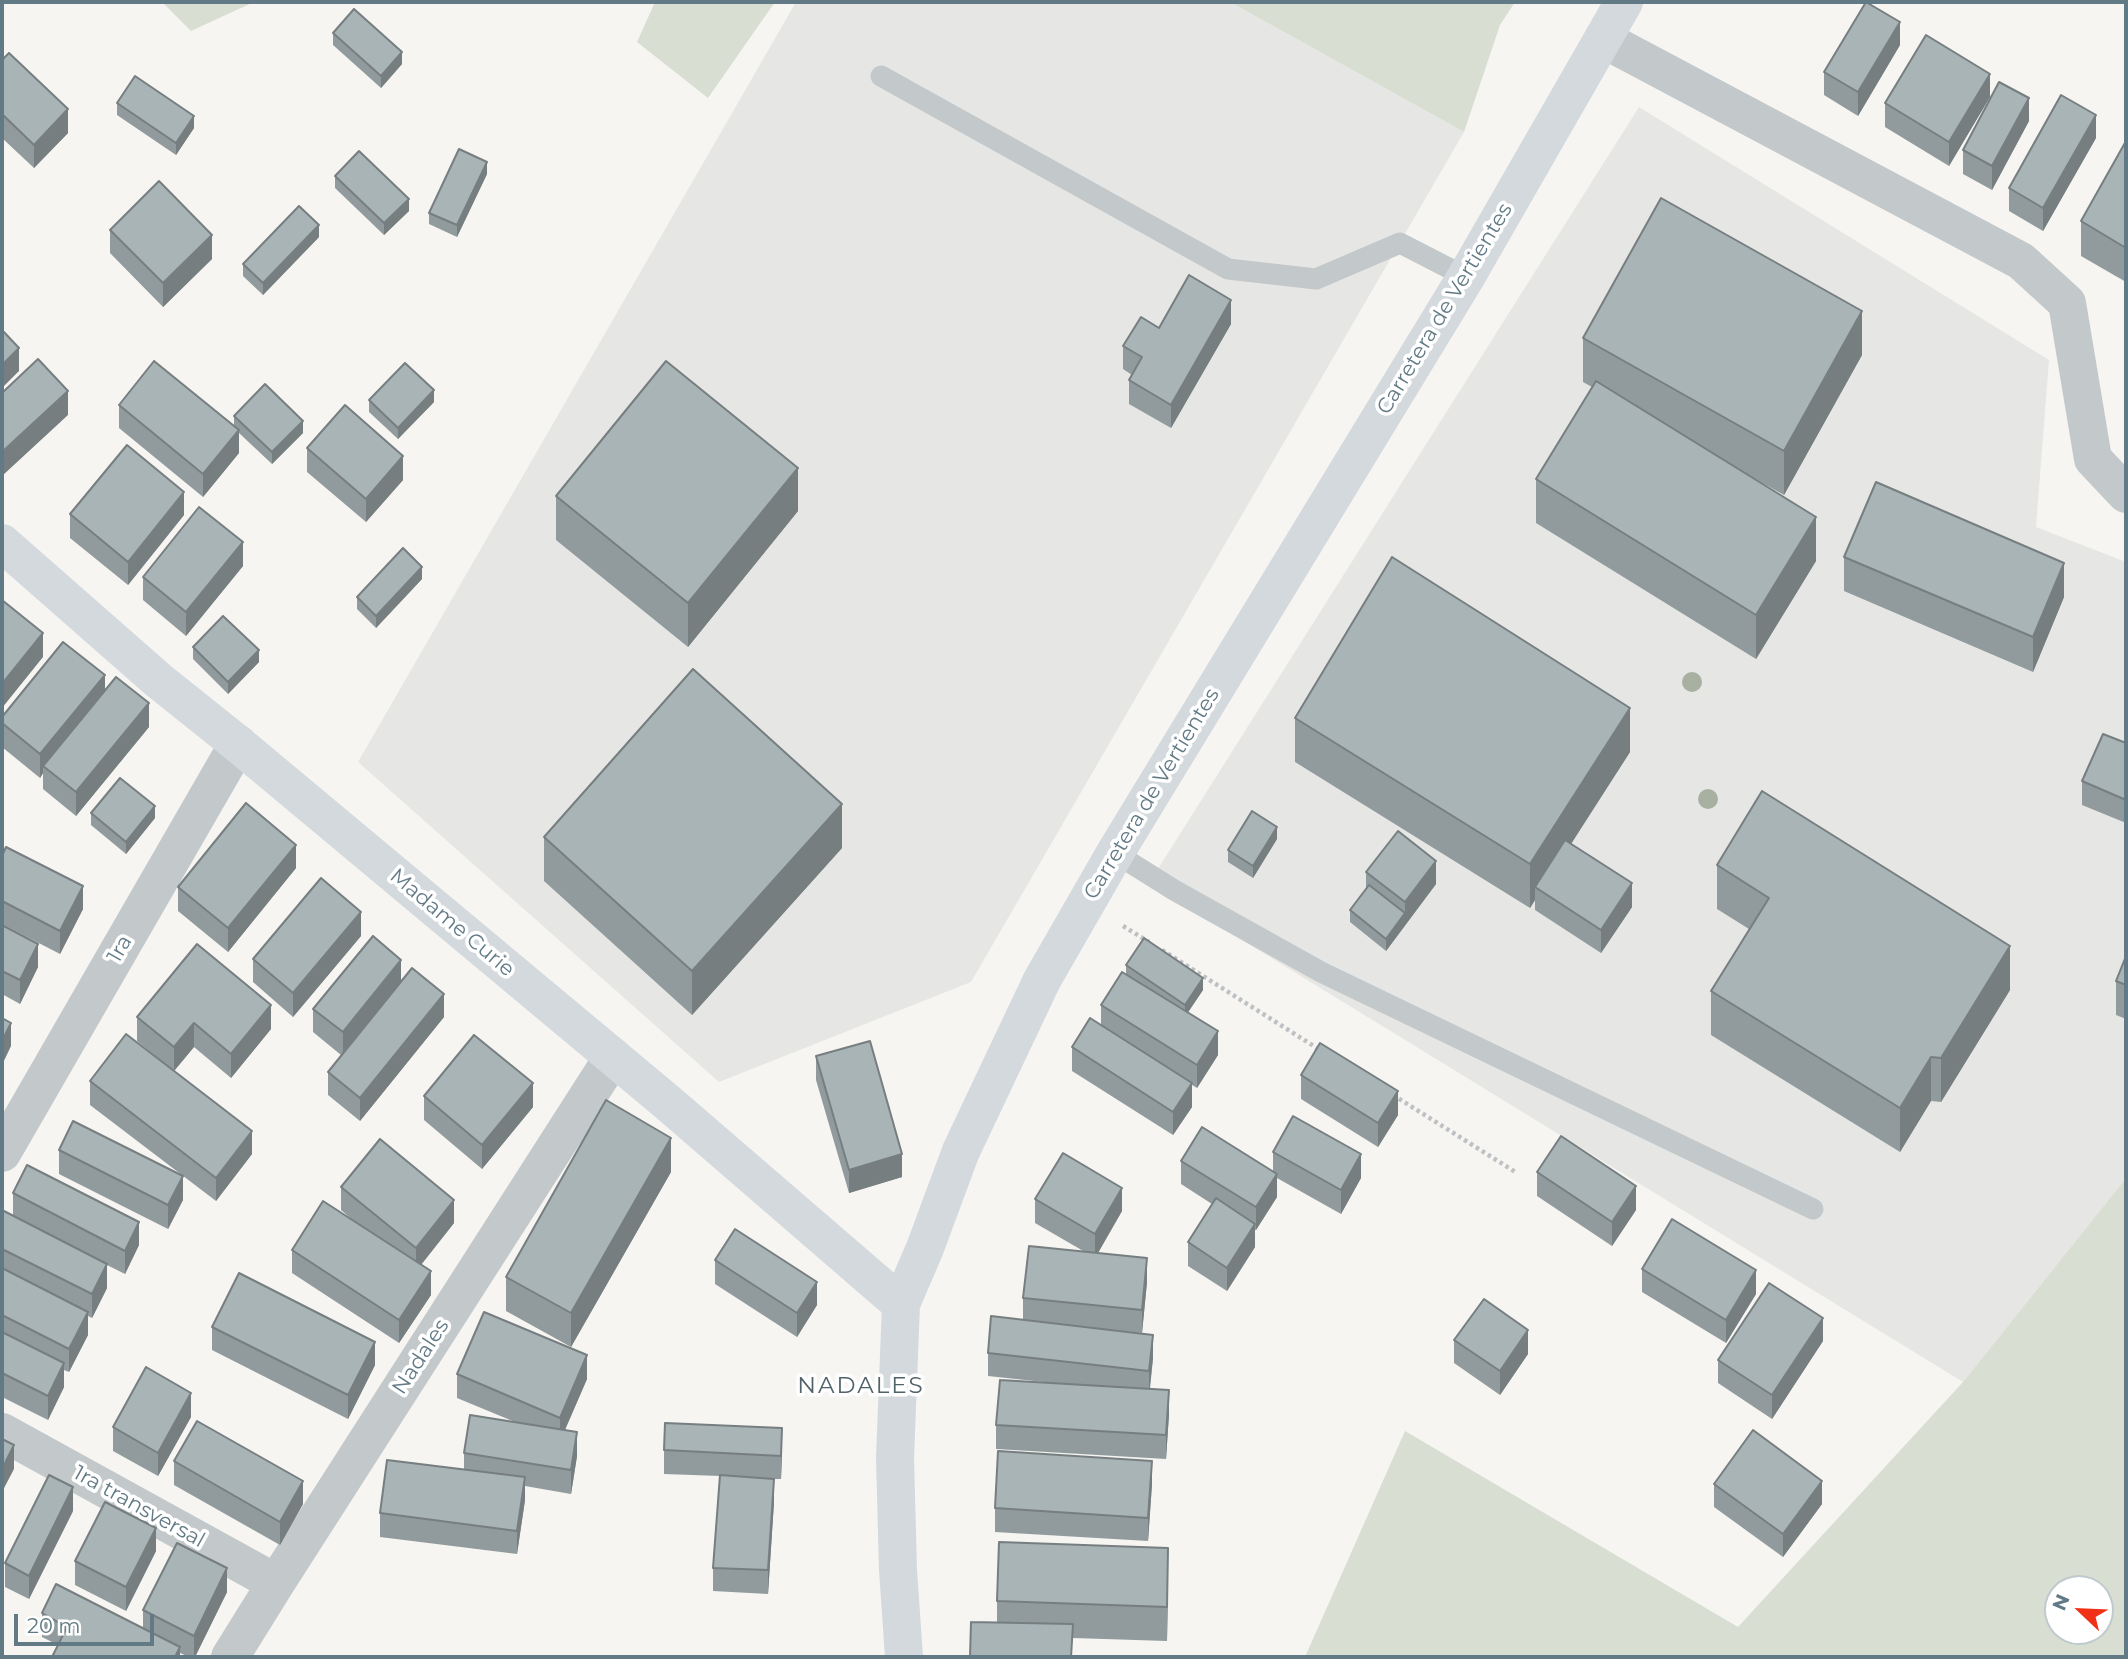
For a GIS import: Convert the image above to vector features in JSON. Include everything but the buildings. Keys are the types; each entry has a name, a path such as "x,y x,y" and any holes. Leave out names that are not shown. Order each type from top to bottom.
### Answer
{"main road":[{"name":"Carretera de Vertientes","path":"904,1657 895,1458 901,1304 961,1151 1042,980 1115,853 1466,277 1624,2"},
{"name":"Madame Curie","path":"2,543 158,680 614,1057 901,1304"}],"street":[{"path":"1603,39 2021,261 2067,303 2094,459 2126,494"},
{"name":"1ra","path":"2,1153 238,744"},
{"name":"Nadales","path":"230,1657 614,1057"},
{"name":"1ra transversal","path":"2,1432 276,1583"}],"lane":[{"path":"881,75 1228,269 1316,279 1400,243 1466,277"},
{"path":"1115,853 1174,890 1321,972 1813,1209"}],"path":[{"path":"1087,903 1331,1056"},
{"path":"1389,1093 1517,1173"}],"shaded area":[{"path":"162,2 254,2 191,31"},
{"path":"655,2 775,2 708,98 637,42"},
{"path":"796,2 1230,2 1464,132 971,982 719,1082 358,762"},
{"path":"1230,2 1515,2 1500,25 1464,132"},
{"path":"1639,107 2049,360 2036,527 2126,562 2126,1178 1963,1382 1149,883"},
{"path":"2126,1178 2126,1657 1305,1657 1405,1431 1738,1627 1963,1382"}],"district":[{"name":"NADALES","path":"861,1386"}]}
